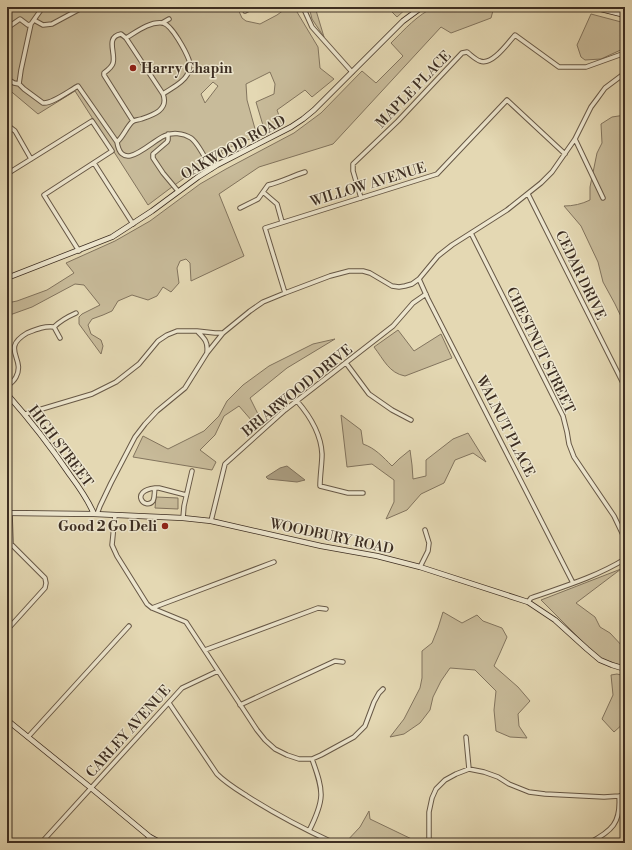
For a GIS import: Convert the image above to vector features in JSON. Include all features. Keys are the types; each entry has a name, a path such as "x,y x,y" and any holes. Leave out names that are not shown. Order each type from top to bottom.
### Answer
{"main road":[{"name":"OAKWOOD ROAD","path":"7,278 112,237 152,211 178,191 211,169 291,127 314,110 403,21 422,7"},
{"path":"593,7 625,15"},
{"name":"HIGH STREET","path":"7,394 25,414 63,465 96,514"},
{"name":"WOODBURY ROAD","path":"9,513 96,514 183,518 211,521 321,546 377,556 420,567 528,602 555,620 600,660 625,669"},
{"path":"7,720 150,837 161,843"}],"street":[{"path":"19,84 22,62 31,24 43,7"},
{"path":"34,20 43,25 52,24 84,7"},
{"path":"245,11 253,7"},
{"path":"303,7 312,27 352,72"},
{"path":"7,28 20,19 28,25 31,24"},
{"path":"126,38 151,25 162,23 169,19"},
{"path":"162,23 168,26 181,44 189,60 190,68 188,75 182,81 163,94"},
{"path":"117,142 133,121 152,115 159,111 164,102 163,94 126,38 121,34 113,39 113,61 111,67 103,73 133,121"},
{"name":"MAPLE PLACE","path":"361,198 353,172 353,164 398,122 462,53 467,52 479,61 485,62 492,60 515,35 559,67 586,67 625,53"},
{"path":"96,514 135,437 157,411 185,388 207,353 223,333 250,310 263,302 285,293 330,276 349,271 363,271 370,273 392,286 399,287 412,284 419,280 438,256 452,244 507,210 528,194 552,172 575,140 591,107 605,88 625,73"},
{"path":"7,79 19,84 46,104 77,85 114,140 117,142 119,151 123,155 129,156 139,152 168,134 181,134 193,140 211,169"},
{"name":"WILLOW AVENUE","path":"285,293 265,228 437,174 507,100 565,154"},
{"path":"7,174 92,121 112,151 44,194 79,250"},
{"path":"7,125 14,131 31,159"},
{"path":"168,134 167,142 154,154 153,158 178,191"},
{"path":"575,140 603,198"},
{"path":"94,163 133,224"},
{"path":"240,208 258,199 268,185 305,172"},
{"path":"263,192 277,204 282,222"},
{"name":"CEDAR DRIVE","path":"528,194 625,387"},
{"name":"CHESTNUT STREET","path":"471,232 563,416 569,444 574,457 614,516 625,539"},
{"name":"WALNUT PLACE","path":"419,280 573,583"},
{"name":"BRIARWOOD DRIVE","path":"211,521 226,464 297,401 393,326 413,303 426,294"},
{"path":"54,327 60,321 76,313"},
{"path":"7,386 16,376 18,368 10,352 11,343 18,337 37,329 47,326 54,327"},
{"path":"54,327 60,338"},
{"path":"25,414 34,410 69,402 98,392 116,382 134,369 158,342 167,335 177,331 197,331 215,334 223,333"},
{"path":"197,331 204,338 208,346 207,353"},
{"path":"346,364 369,394 392,410 411,420"},
{"path":"297,401 306,411 314,424 320,439 322,454 320,486 348,493 363,493"},
{"path":"183,518 186,495 192,471"},
{"path":"155,488 152,501 146,504 144,503 140,496 148,489 155,488 159,488 186,495"},
{"path":"7,630 45,588 46,583 45,578 11,544 9,513"},
{"path":"115,515 112,545 117,556 147,604 152,608 186,622 257,730 275,749 287,756 299,759 312,759 322,755 354,737 365,726 374,702 383,689"},
{"path":"420,567 428,551 429,542 425,530"},
{"path":"528,602 531,598 573,583 615,565 625,559"},
{"path":"152,608 274,562"},
{"path":"205,650 318,608 326,609"},
{"path":"28,737 129,626"},
{"path":"240,705 335,661 343,662"},
{"name":"CARLEY AVENUE","path":"41,843 182,688 218,671"},
{"path":"169,703 217,774 226,782 262,806 296,825 334,843"},
{"path":"466,737 469,769"},
{"path":"309,831 320,806 322,795 312,759"},
{"path":"429,843 429,812 432,798 436,789 445,780 469,769 498,777 509,784 529,792 604,797 625,795"},
{"path":"589,843 603,836 612,828 620,808 619,796"},
{"path":"144,843 150,837"}],"shaded area":[{"path":"7,7 237,7 242,18 246,21 260,24 288,7 294,7 318,47 320,68 334,79 312,97 305,90 277,110 282,124 265,132 256,102 274,94 275,84 270,72 246,84 247,100 257,136 221,151 223,154 213,159 148,205 75,91 38,114 7,88","holes":["213,82 218,86 205,103 201,94"]},
{"path":"309,7 315,7 324,37 312,19"},
{"path":"387,7 408,7 397,17"},
{"path":"435,7 494,7 491,18 451,33 441,27 333,144 259,167 219,194 244,256 191,281 190,263 186,259 180,261 177,268 179,283 171,292 163,287 157,296 148,300 132,295 118,301 112,311 92,319 88,325 91,334 101,340 103,346 101,354 79,324 79,317 82,314 100,305 84,285 75,284 32,307 7,316 7,303 47,290 74,273 66,263 115,241 150,221 200,184 294,133 321,113 362,71 376,83 403,56 391,43 417,18"},
{"path":"591,14 625,23 625,48 601,59 585,60 581,57 577,45"},
{"path":"625,115 625,325 603,282 598,262 581,226 564,206 584,203 590,200 590,187 597,153 602,143 601,124 612,117"},
{"path":"398,330 414,351 441,334 452,358 405,376 395,372 387,365 374,347"},
{"path":"335,339 287,368 250,398 258,414 252,421 239,406 224,416 215,435 200,450 216,462 212,470 133,457 143,436 168,449 204,431 219,416 227,401 243,385 269,366 313,344"},
{"path":"341,415 361,430 363,444 375,450 392,466 410,450 413,479 426,476 426,460 453,439 468,433 486,462 473,453 455,460 444,483 421,494 407,510 386,519 394,502 394,480 372,464 347,467"},
{"path":"287,466 305,480 297,482 268,479 266,477 280,468"},
{"path":"156,497 178,498 178,509 155,508"},
{"path":"621,569 576,603 595,617 600,627 610,633 625,649 625,666 600,659 541,600"},
{"path":"443,612 462,623 477,615 483,621 502,628 507,637 494,666 518,687 530,701 518,714 519,726 527,738 510,737 496,731 494,710 496,691 475,670 450,668 433,697 430,710 420,723 404,734 390,737 404,719 420,688 422,678 422,651 432,643"},
{"path":"617,674 625,676 625,722 614,732 602,719 613,695 611,675"},
{"path":"369,811 370,819 420,843 345,843 360,827"}],"place":[{"name":"Harry Chapin","path":"133,68"},
{"name":"Good 2 Go Deli","path":"165,526"}]}
